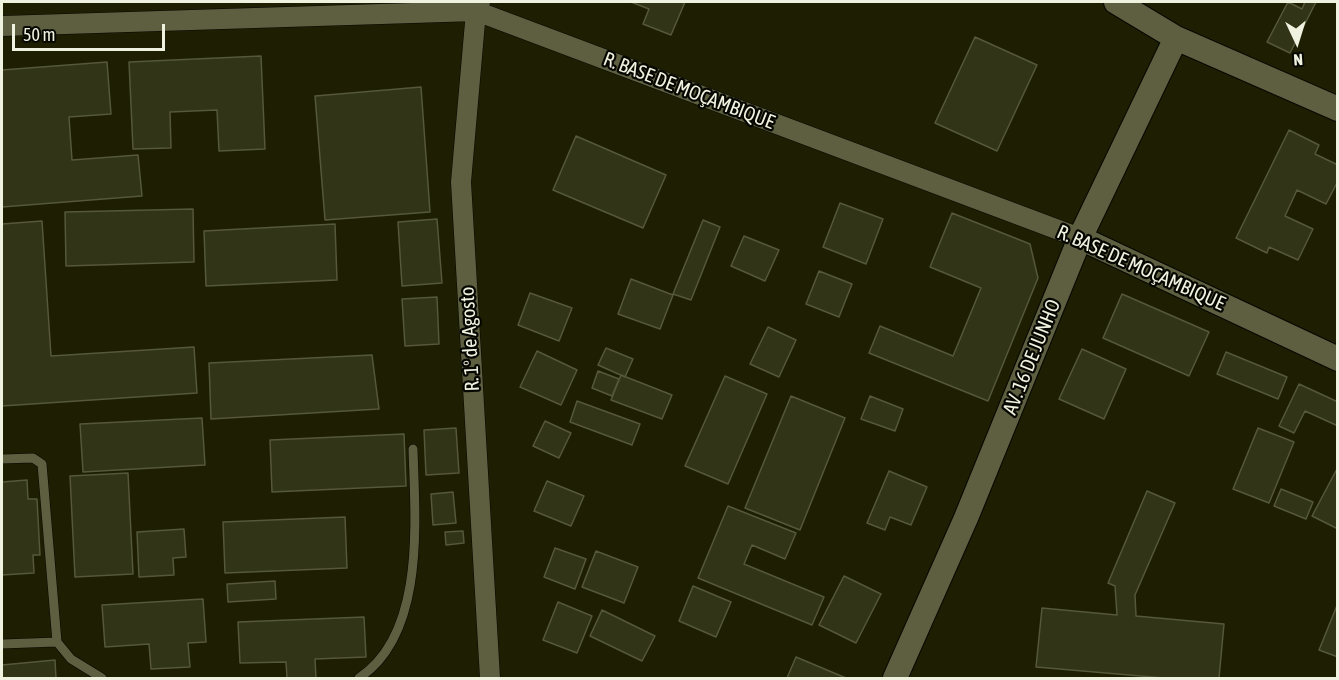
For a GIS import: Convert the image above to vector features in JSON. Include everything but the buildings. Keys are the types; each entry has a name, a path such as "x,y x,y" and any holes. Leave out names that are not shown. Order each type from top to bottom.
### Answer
{"street":[{"path":"1116,2 1176,38 1338,109"},
{"name":"R. BASE DE MOÇAMBIQUE","path":"2,26 478,6 1080,238 1338,359"},
{"name":"R. 1º de Agosto","path":"478,6 460,182 490,678"},
{"name":"AV. 16 DE JUNHO","path":"896,678 966,518 1080,238 1176,38"}],"lane":[{"path":"359,678 388,649 405,610 413,538 412,449"},
{"path":"2,459 33,458 42,464 57,642 71,658 102,678"},
{"path":"2,644 57,642"}]}
